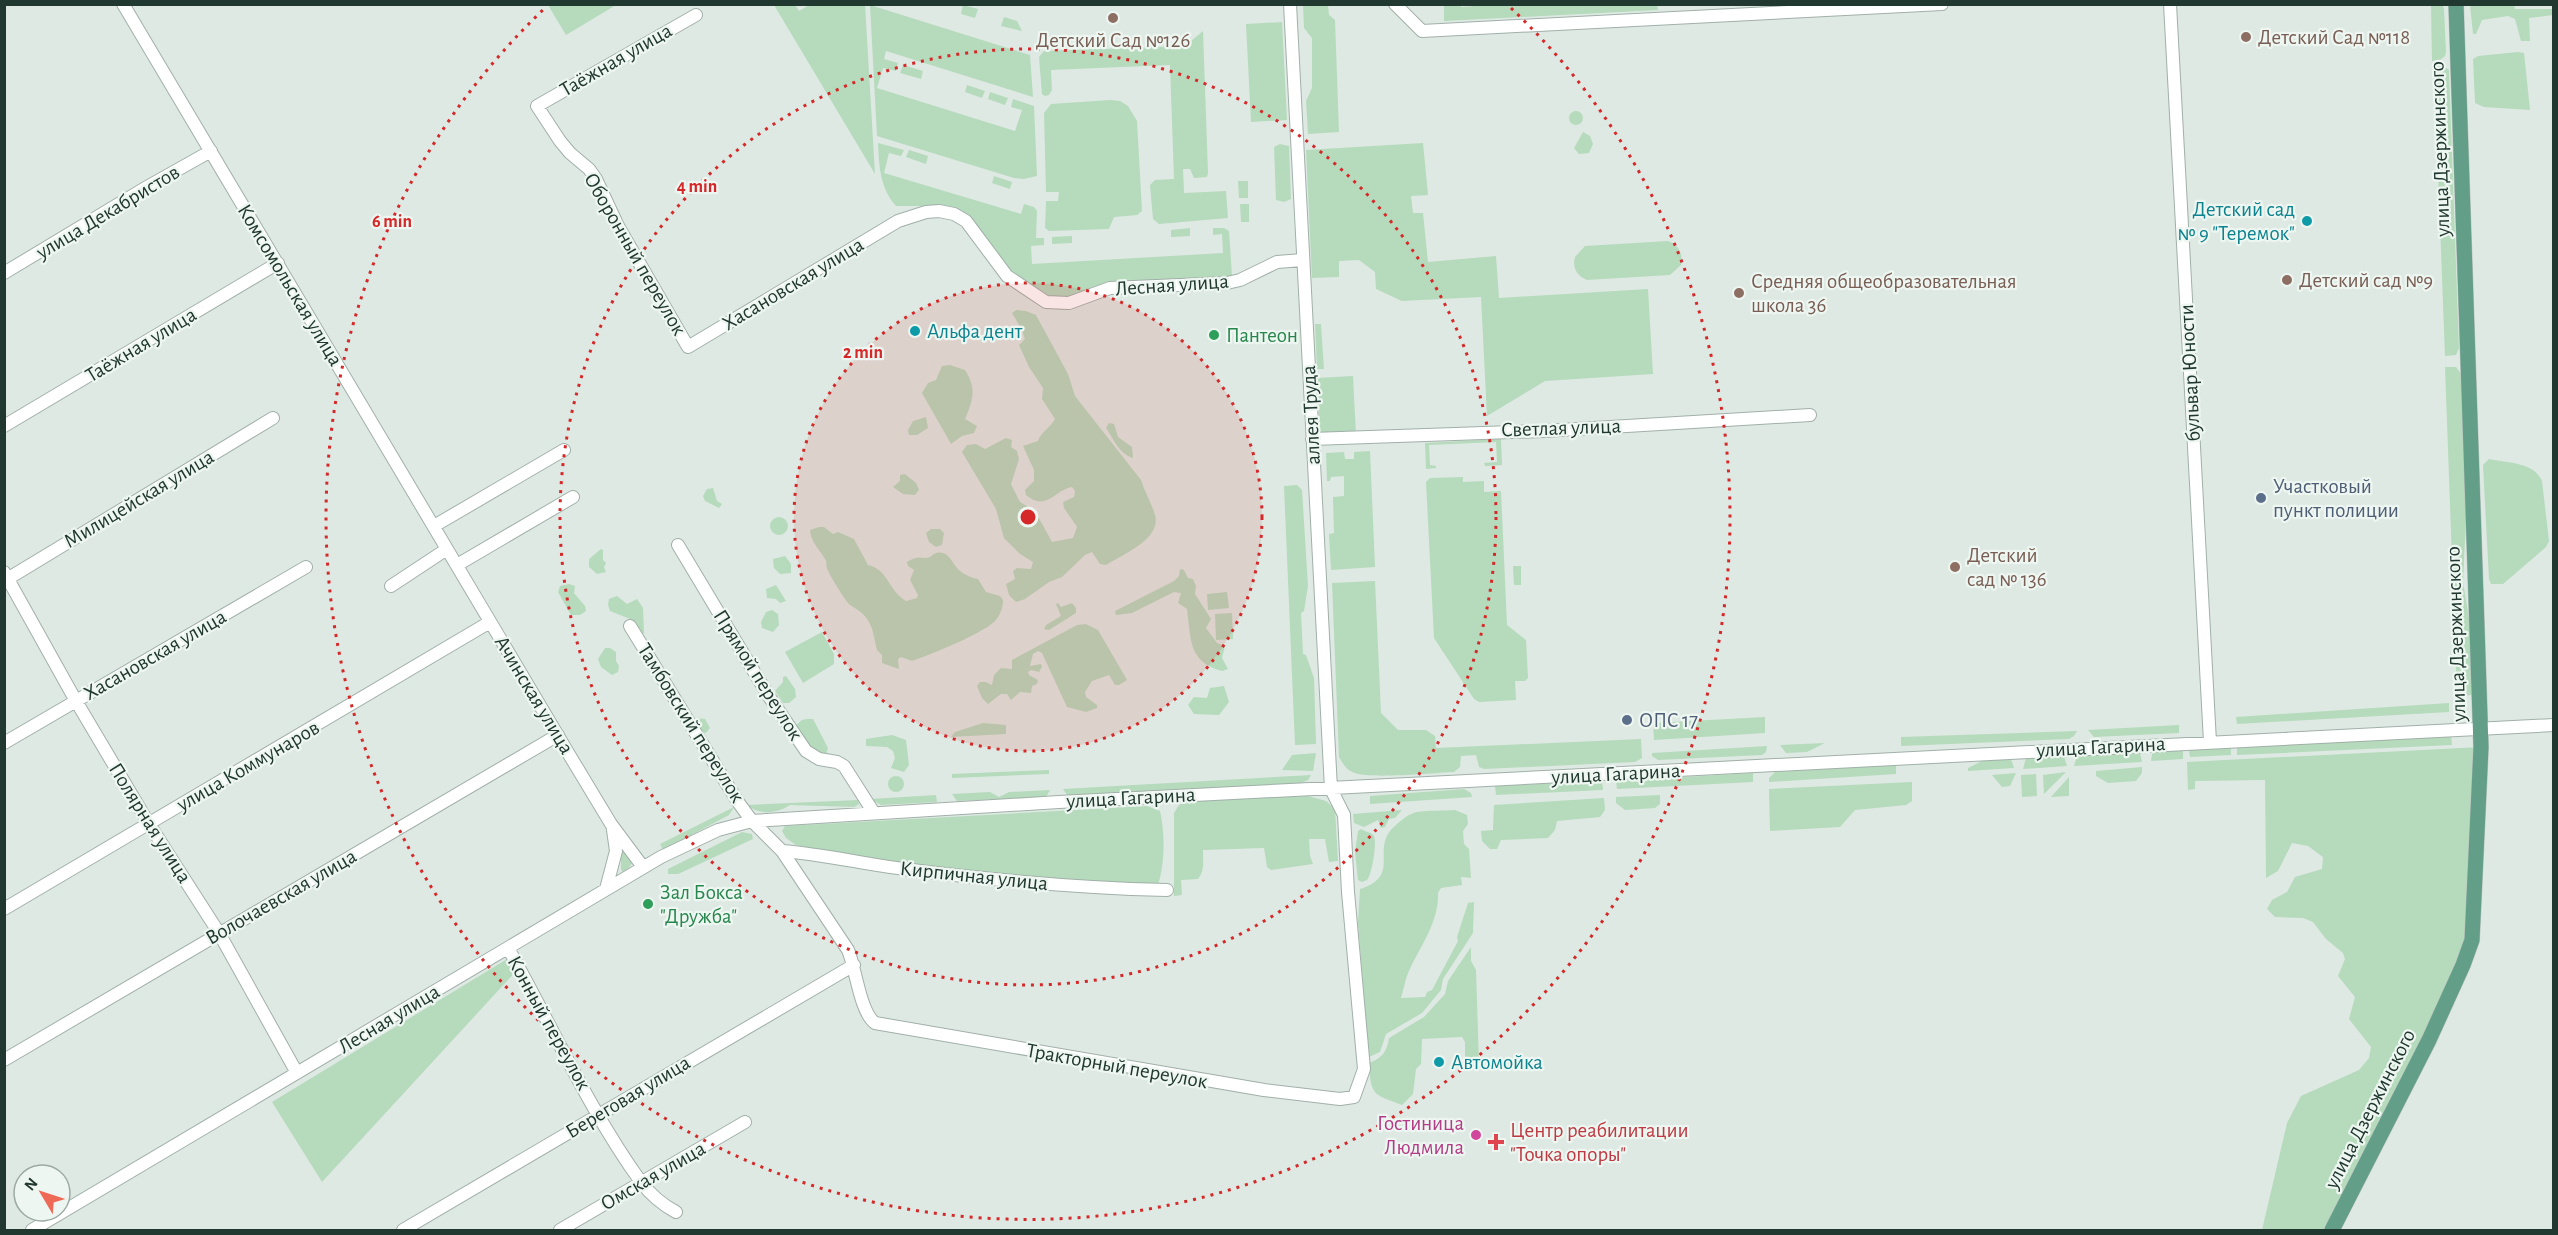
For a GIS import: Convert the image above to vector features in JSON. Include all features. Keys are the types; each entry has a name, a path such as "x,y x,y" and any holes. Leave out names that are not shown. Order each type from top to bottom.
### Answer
{"main road":[{"name":"улица Дзержинского","path":"2332,1230 2429,1040 2463,965 2472,939 2480,727 2456,4"}],"street":[{"name":"Комсомольская улица","path":"123,4 457,566"},
{"name":"аллея Труда","path":"1290,4 1331,789"},
{"path":"1395,4 1422,31 1942,4"},
{"name":"бульвар Юности","path":"2170,4 2210,742"},
{"name":"Таёжная улица","path":"537,106 696,15"},
{"name":"Оборонный переулок","path":"537,106 560,141 589,168 596,179 618,226 688,346"},
{"name":"улица Декабристов","path":"4,273 211,151"},
{"name":"Лесная улица","path":"898,221 926,212 939,211 954,214 966,221 1007,276 1046,302 1057,304 1069,303 1110,288 1227,284 1277,262 1303,260"},
{"name":"Хасановская улица","path":"688,346 898,221"},
{"name":"Таёжная улица","path":"4,426 278,263"},
{"name":"Светлая улица","path":"1312,439 1544,431 1810,415"},
{"name":"Милицейская улица","path":"6,577 273,418"},
{"path":"434,526 564,450"},
{"path":"457,566 573,497"},
{"name":"Прямой переулок","path":"678,545 768,695 806,751 819,759 837,762 844,766 874,813"},
{"path":"391,586 447,549"},
{"name":"Ачинская улица","path":"457,566 611,824 643,867"},
{"name":"Хасановская улица","path":"4,743 306,567"},
{"name":"Полярная улица","path":"6,577 149,824 219,933 297,1073"},
{"name":"улица Коммунаров","path":"4,909 490,622"},
{"name":"Тамбовский переулок","path":"630,626 722,777 752,821 782,851 836,932 854,965 866,1014 870,1020 881,1024"},
{"name":"улица Гагарина","path":"752,821 2480,727 2553,725"},
{"name":"Волочаевская улица","path":"4,1060 558,735"},
{"name":"Тракторный переулок","path":"881,1024 1264,1090 1340,1099 1354,1097 1364,1069 1348,892 1344,815 1331,789"},
{"name":"Лесная улица","path":"32,1230 643,867 718,830 752,821"},
{"name":"Ачинская улица","path":"606,890 616,851 616,841 611,824"},
{"name":"Кирпичная улица","path":"782,851 814,853 901,869 969,877 1048,884 1167,890"},
{"name":"Конный переулок","path":"508,948 600,1115 642,1183 666,1207 676,1212"},
{"name":"Береговая улица","path":"403,1230 854,965"},
{"name":"Омская улица","path":"560,1230 745,1122"}],"green space":[{"path":"1502,4 1657,4 1658,10 1444,21 1444,5 1461,5 1461,7"},
{"path":"548,5 616,5 566,35"},
{"path":"774,5 795,5 799,11 809,5 865,5 875,174"},
{"path":"870,5 1030,55 1033,97 886,51 884,59 898,63 896,71 883,68 877,88 1015,131 1022,110 1011,107 1013,99 1034,106 1037,176 1024,179 1014,178 877,136"},
{"path":"963,5 978,9 975,18 961,14"},
{"path":"1303,5 1328,5 1329,15 1335,20 1339,132 1308,134 1306,101 1312,88 1312,38 1304,28"},
{"path":"2431,5 2443,5 2446,52 2440,60 2432,61"},
{"path":"2470,5 2514,5 2515,9 2553,9 2553,15 2529,18 2530,41 2521,41 2515,19 2508,16 2482,20 2476,34 2473,34"},
{"path":"1004,17 1017,21 1022,31 1001,26"},
{"path":"1282,22 1287,120 1251,122 1246,24"},
{"path":"1203,31 1208,173 1207,177 1194,178 1190,169 1183,169 1184,193 1226,191 1228,218 1159,224 1153,219 1150,185 1155,180 1174,179 1170,65 1051,70 1052,90 1049,95 1045,96 1042,94 1039,57 1044,51 1185,46"},
{"path":"2524,53 2530,110 2484,107 2475,103 2473,59 2478,56"},
{"path":"903,65 923,71 921,79 900,73"},
{"path":"2434,66 2444,66 2449,70 2459,348 2456,355 2445,356"},
{"path":"967,85 985,91 982,98 965,92"},
{"path":"990,92 1008,98 1005,105 988,99"},
{"path":"1120,101 1128,106 1137,121 1142,211 1137,215 1114,217 1109,229 1049,231 1045,228 1046,201 1058,201 1059,192 1046,192 1044,113 1051,104"},
{"path":"1573,111 1579,111 1583,118 1579,125 1573,125 1569,121 1569,115"},
{"path":"1583,132 1590,136 1593,144 1589,153 1579,154 1574,148"},
{"path":"878,143 904,150 901,156 889,153 884,173 1021,214 1024,204 1034,207 1037,211 1036,238 1044,238 1044,245 1031,246 1032,264 1223,253 1222,234 1213,235 1213,228 1224,228 1229,231 1232,276 1228,279 1053,298 1011,272 954,210 946,206 896,206 884,184"},
{"path":"1423,143 1428,195 1411,196 1413,213 1423,213 1428,262 1496,256 1499,298 1648,289 1653,374 1545,381 1487,416 1481,297 1402,301 1376,289 1375,272 1359,260 1339,261 1339,277 1312,278 1306,150"},
{"path":"1280,144 1289,146 1291,199 1284,202 1276,200 1274,147"},
{"path":"909,150 928,156 926,164 906,157"},
{"path":"994,176 1012,182 1010,189 992,183"},
{"path":"1238,181 1248,181 1248,198 1239,198"},
{"path":"1240,204 1249,204 1249,222 1241,222"},
{"path":"1190,228 1190,236 1171,237 1171,230"},
{"path":"1072,236 1072,243 1052,244 1052,237"},
{"path":"1668,241 1677,247 1681,257 1681,265 1670,275 1587,280 1578,274 1575,268 1575,257 1585,246"},
{"path":"1016,310 1036,315 1068,374 1075,396 1141,480 1154,511 1156,524 1147,539 1106,565 1100,564 1092,552 1085,555 1062,577 1049,582 1025,599 1016,602 1009,595 1006,584 1015,579 1013,571 1017,568 1031,569 1033,562 1020,554 1004,538 996,509 962,452 967,445 976,444 985,449 1006,438 1012,440 1011,447 1017,451 1019,459 1011,484 1020,502 1035,511 1052,542 1073,538 1077,527 1064,508 1063,502 1074,497 1075,491 1072,487 1045,501 1033,500 1026,495 1025,490 1034,481 1034,470 1023,446 1038,441 1055,419 1042,399 1043,388 1029,367 1019,345 1025,339 1012,313"},
{"path":"1315,324 1321,324 1324,369 1317,369"},
{"path":"950,365 965,370 969,376 972,394 965,419 977,426 974,433 962,436 951,444 922,393 928,383 936,380 942,366"},
{"path":"2445,367 2456,367 2461,374 2466,519 2463,582 2470,624 2472,695 2457,696"},
{"path":"1353,376 1356,435 1320,437 1317,378"},
{"path":"926,417 928,428 917,435 909,435 908,430 913,421"},
{"path":"1109,423 1114,424 1118,437 1132,447 1133,458 1117,445 1106,428"},
{"path":"1501,439 1502,465 1485,466 1484,463 1497,462 1496,442 1429,445 1430,465 1436,468 1426,469 1425,443"},
{"path":"1370,451 1375,567 1331,570 1329,534 1334,533 1333,497 1344,496 1344,476 1331,477 1330,481 1327,481 1326,453 1344,452 1345,459 1354,459 1354,452"},
{"path":"2489,459 2520,464 2538,475 2542,481 2549,541 2546,547 2503,584 2491,584 2489,579 2483,465"},
{"path":"905,474 916,483 919,490 915,495 903,494 893,487 900,481 900,475"},
{"path":"1463,477 1463,482 1484,481 1484,492 1501,491 1507,625 1526,640 1528,678 1525,681 1515,681 1516,700 1479,702 1474,699 1434,638 1426,482 1430,478"},
{"path":"1297,485 1302,490 1308,586 1304,611 1301,613 1303,654 1306,655 1314,678 1316,744 1295,745 1284,486"},
{"path":"713,488 717,501 722,504 719,508 705,501 703,496 707,489"},
{"path":"779,517 785,520 788,526 785,532 779,535 773,532 770,526 773,520"},
{"path":"824,527 833,534 838,532 854,539 868,565 880,571 906,601 917,598 918,595 910,580 914,570 908,566 907,562 915,558 927,558 942,553 948,556 961,572 978,579 986,592 1000,596 1003,600 1002,609 994,622 967,638 912,661 901,657 898,659 899,669 882,663 882,655 877,650 869,623 863,614 849,604 833,581 825,559 812,538 810,530"},
{"path":"931,529 940,529 944,533 942,545 936,547 929,542 926,533"},
{"path":"601,549 603,560 606,563 604,567 606,572 597,574 589,567 589,559"},
{"path":"785,556 791,564 791,573 780,574 774,568 773,559"},
{"path":"1513,566 1521,566 1521,585 1514,585"},
{"path":"1180,569 1184,570 1188,578 1193,579 1196,586 1195,594 1211,619 1206,628 1217,643 1225,646 1222,658 1228,669 1222,671 1211,667 1197,655 1191,639 1187,609 1178,603 1181,593 1174,592 1132,613 1116,615 1115,611 1174,581 1179,576"},
{"path":"1375,581 1381,713 1398,730 1426,730 1435,736 1436,748 1641,739 1642,758 1635,762 1484,769 1479,767 1476,755 1461,756 1460,767 1454,772 1375,776 1350,771 1339,757 1332,583"},
{"path":"569,584 575,586 574,593 585,606 586,611 580,615 571,615 558,592 560,586"},
{"path":"776,585 786,601 780,603 776,599 767,598 766,589"},
{"path":"1227,592 1229,608 1208,610 1207,594"},
{"path":"617,596 627,604 637,599 643,608 644,633 642,634 630,619 610,611 609,599"},
{"path":"1058,603 1061,607 1072,603 1076,608 1076,613 1049,630 1044,629 1046,625 1061,616 1056,604"},
{"path":"772,610 778,614 779,625 773,632 762,628 761,622 766,612"},
{"path":"1232,613 1233,639 1216,640 1215,614"},
{"path":"1086,624 1098,630 1127,680 1115,685 1109,675 1092,681 1085,692 1086,697 1097,705 1097,708 1086,712 1067,707 1042,653 1038,651 1033,654 1030,666 1041,664 1042,667 1039,672 1031,670 1028,672 1038,680 1037,684 1032,686 1031,693 1020,692 1011,700 1007,694 1001,694 988,704 982,698 977,686 980,682 992,685 994,675 1001,668 1012,669 1012,660 1077,625"},
{"path":"822,632 834,654 834,664 803,683 785,652"},
{"path":"605,648 616,652 618,672 612,675 601,667 598,659"},
{"path":"786,676 795,689 796,697 789,703 783,703 775,691 783,682 783,677"},
{"path":"1224,686 1229,702 1219,715 1194,714 1188,705 1194,697 1207,698 1210,688"},
{"path":"2449,703 2449,712 2237,724 2236,717"},
{"path":"1765,717 1765,733 1654,740 1653,723"},
{"path":"695,718 705,719 710,728 706,733 698,728"},
{"path":"807,719 813,719 828,748 826,755 812,751 795,726"},
{"path":"983,723 1006,725 1006,734 951,737 955,732"},
{"path":"2179,725 2179,733 2094,737 2088,730"},
{"path":"2077,731 2069,739 1901,746 1901,737"},
{"path":"892,735 906,740 909,765 904,772 891,768 895,758 893,751 887,747 866,746 866,739"},
{"path":"2451,735 2452,745 2237,755 2237,748"},
{"path":"1825,743 1807,752 1786,753 1780,745"},
{"path":"1767,746 1766,752 1762,755 1658,760 1652,756 1652,753"},
{"path":"2481,747 2472,940 2332,1230 2262,1230 2287,1123 2301,1096 2359,1070 2369,1058 2371,1047 2349,1019 2355,997 2338,976 2345,959 2343,953 2326,939 2313,922 2303,918 2275,917 2267,909 2272,900 2287,892 2295,877 2322,869 2323,857 2308,846 2292,843 2278,871 2266,878 2265,780 2195,781 2195,789 2188,790 2187,762"},
{"path":"2231,748 2231,755 2190,757 2189,750"},
{"path":"2183,749 2183,759 2151,761 2152,754 2159,750"},
{"path":"2136,750 2140,753 2142,762 2074,766 2077,756 2082,754"},
{"path":"1316,753 1313,771 1282,770 1292,755"},
{"path":"2064,756 2067,766 2023,769 2026,758"},
{"path":"1986,759 2011,759 2014,768 1968,771 1968,768"},
{"path":"1896,765 1896,774 1769,782 1769,778 1775,772"},
{"path":"2142,767 2142,773 2136,781 2108,783 2096,776 2096,771"},
{"path":"1049,770 1049,774 952,778 952,774"},
{"path":"2066,772 2044,794 2043,775"},
{"path":"1753,773 1753,782 1617,789 1616,781"},
{"path":"2016,773 2010,786 2002,787 1992,775"},
{"path":"2036,774 2037,796 2022,797 2021,775"},
{"path":"1311,775 1308,780 1297,785 1072,795 1067,795 1063,789"},
{"path":"896,776 902,778 904,784 902,790 896,792 890,790 888,784 890,778"},
{"path":"2069,777 2069,796 2051,797"},
{"path":"1602,781 1603,790 1496,795 1495,786"},
{"path":"1912,782 1912,801 1906,805 1855,810 1840,827 1770,831 1769,789"},
{"path":"1464,789 1471,793 1472,797 1370,804 1370,796"},
{"path":"1050,790 1046,797 957,801 952,794 990,792 999,797 1009,792"},
{"path":"936,795 937,802 881,805 870,799"},
{"path":"1660,795 1660,804 1655,808 1625,810 1616,803 1616,797"},
{"path":"1308,796 1326,801 1335,809 1338,861 1329,862 1325,839 1309,839 1313,864 1271,870 1267,867 1264,848 1203,850 1200,876 1198,879 1181,880 1182,895 1174,896 1174,813 1179,805 1187,801"},
{"path":"1604,798 1605,810 1600,817 1557,821 1555,830 1548,838 1501,840 1497,849 1490,849 1482,841 1481,831 1493,830 1494,805"},
{"path":"858,800 859,804 854,807 790,805 769,812 758,811 748,805"},
{"path":"1147,806 1160,811 1162,820 1163,858 1158,885 1006,875 873,861 796,845 786,838 782,831 785,826"},
{"path":"734,807 729,815 663,850 660,844"},
{"path":"1402,810 1395,818 1389,819 1385,827 1381,828 1378,820 1364,827 1354,823 1353,814"},
{"path":"1455,810 1467,815 1468,824 1463,831 1464,844 1469,849 1471,878 1461,877 1462,885 1441,888 1438,893 1436,914 1408,974 1401,998 1425,997 1427,992 1432,990 1458,941 1457,937 1468,903 1474,902 1473,933 1443,979 1441,990 1422,1013 1386,1034 1380,1052 1369,1057 1358,923 1360,889 1373,883 1380,876 1383,869 1385,842 1389,833 1400,822 1417,812"},
{"path":"1361,829 1373,835 1375,840 1371,872 1367,880 1362,882 1358,880 1355,852 1358,831"},
{"path":"742,832 752,834 753,839 678,874 668,874 668,869"},
{"path":"624,851 632,863 625,873 621,870 621,854"},
{"path":"1471,947 1471,961 1476,970 1479,1064 1469,1070 1465,1069 1465,1042 1462,1037 1422,1039 1421,1064 1416,1069 1413,1094 1402,1105 1384,1098 1372,1087 1369,1063 1383,1054 1389,1038 1424,1017 1445,994 1448,981"},
{"path":"512,956 519,968 322,1182 272,1102"}],"place":[{"name":"Детский Сад №126","path":"1113,18"},
{"name":"Детский Сад №118","path":"2246,37"},
{"name":"Детский сад № 9 \"Теремок\"","path":"2307,221"},
{"name":"Детский сад №9","path":"2287,280"},
{"name":"Средняя общеобразовательная школа 36","path":"1739,293"},
{"name":"Альфа дент","path":"915,331"},
{"name":"Пантеон","path":"1214,335"},
{"name":"Участковый пункт полиции","path":"2261,498"},
{"name":"Детский сад № 136","path":"1955,567"},
{"name":"ОПС 17","path":"1627,720"},
{"name":"Зал Бокса \"Дружба\"","path":"648,904"},
{"name":"Автомойка","path":"1439,1062"},
{"name":"Гостиница Людмила","path":"1476,1135"},
{"name":"Центр реабилитации \"Точка опоры\"","path":"1496,1142"}]}
